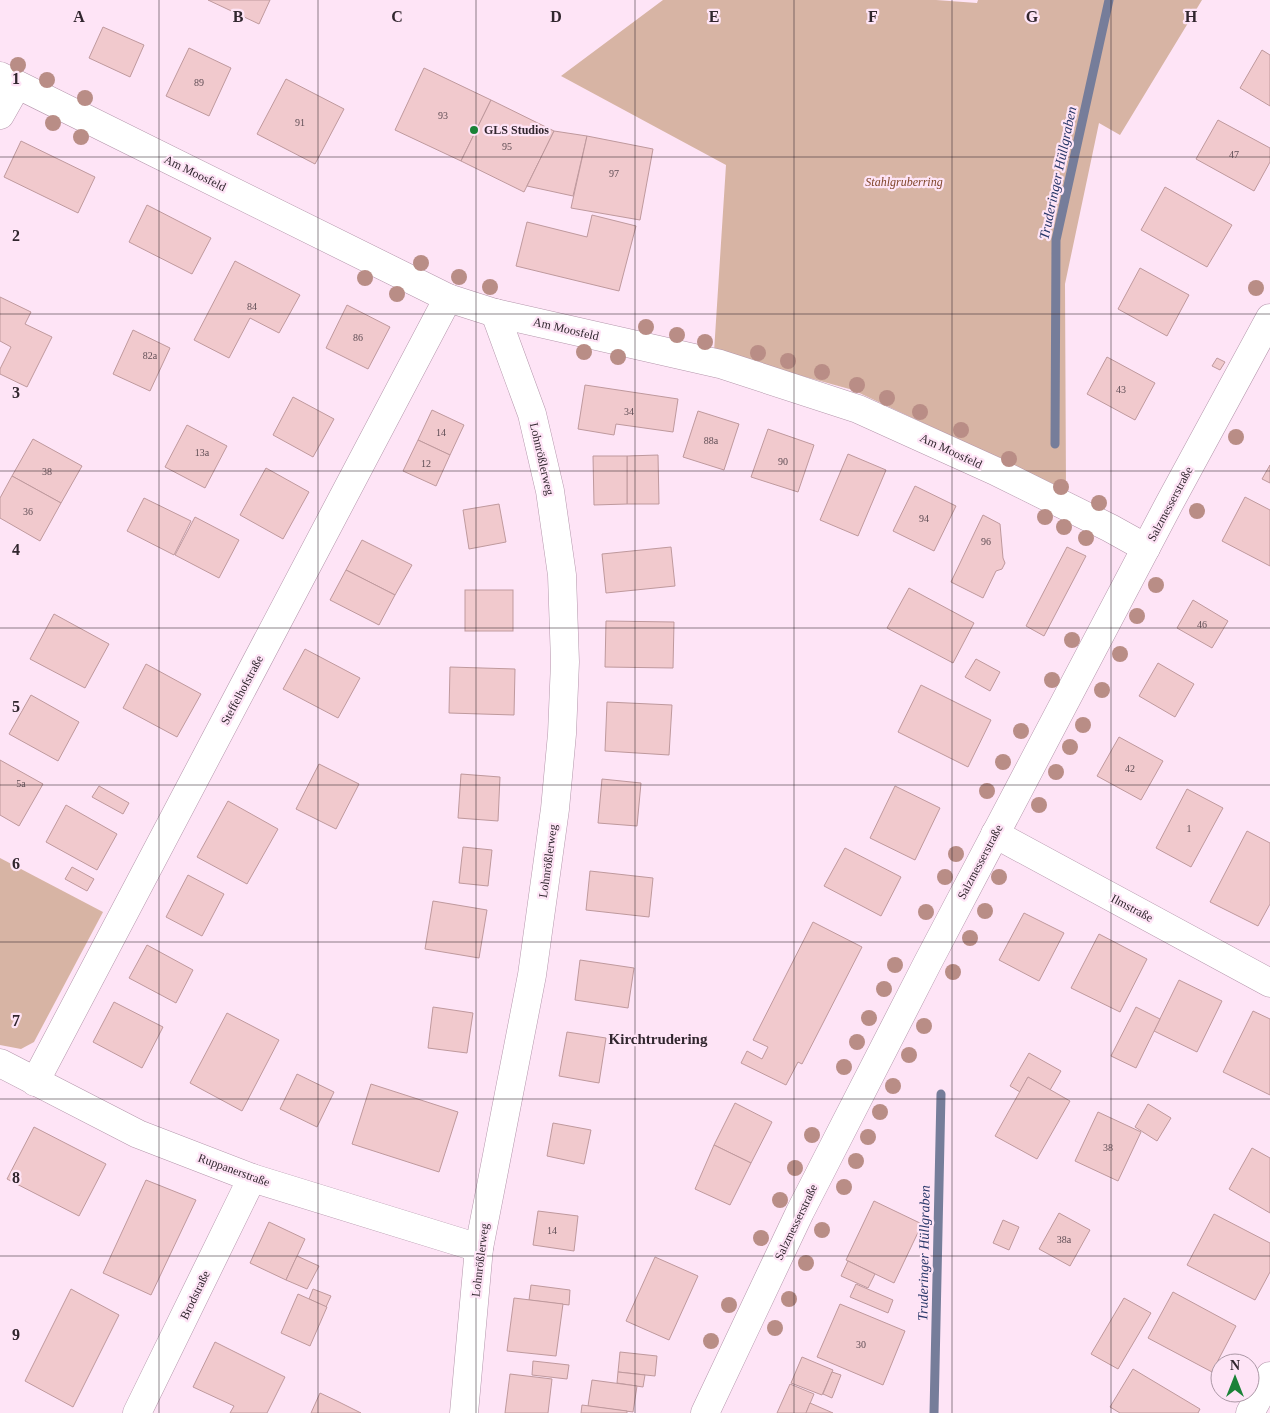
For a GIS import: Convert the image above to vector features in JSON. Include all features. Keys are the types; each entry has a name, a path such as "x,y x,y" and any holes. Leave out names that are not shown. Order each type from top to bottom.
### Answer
{"street":[{"path":"0,115 8,81"},
{"name":"Am Moosfeld","path":"8,81 448,298 495,313 720,364 858,409 995,471 1146,548"},
{"name":"Steffelhofstraße","path":"35,1082 448,298"},
{"name":"Lohnrößlerweg","path":"464,1413 480,1248 535,956 556,809 565,662 562,575 550,491 532,414 495,313"},
{"name":"Salzmesserstraße","path":"705,1413 800,1212 994,834 1270,318"},
{"name":"Ilmstraße","path":"994,834 1270,983"},
{"name":"Ruppanerstraße","path":"0,1063 138,1134 252,1178 480,1248"},
{"name":"Brodstraße","path":"137,1413 252,1178"},
{"path":"1250,1413 1270,1376"}],"green space":[{"name":"Stahlgruberring","path":"663,0 936,0 977,3 978,0 1202,0 1120,135 1099,123 1065,284 1066,490 853,390 714,352 726,165 561,76"},
{"path":"0,858 103,912 34,1042 21,1049 0,1045"}],"building":[{"path":"208,0 270,0 259,24"},
{"path":"103,27 144,45 130,77 89,58"},
{"path":"189,48 231,68 209,116 166,96"},
{"path":"1262,50 1270,55 1270,106 1240,88"},
{"path":"424,68 491,100 461,161 395,130"},
{"path":"286,79 344,109 315,164 257,134"},
{"path":"491,100 554,131 524,192 461,161"},
{"path":"1218,120 1270,148 1270,162 1254,191 1196,159"},
{"path":"554,131 587,136 573,196 527,186"},
{"path":"587,136 653,149 640,220 571,208"},
{"path":"21,141 95,177 78,213 4,177"},
{"path":"1165,187 1232,225 1207,267 1141,230"},
{"path":"147,205 211,238 192,274 129,242"},
{"path":"592,215 636,226 619,291 516,266 527,222 587,237"},
{"path":"235,261 300,295 279,333 250,318 229,358 194,340"},
{"path":"1140,268 1189,295 1167,336 1118,309"},
{"path":"0,297 31,312 25,324 52,337 27,387 0,374 0,369 11,347 0,341"},
{"path":"347,305 390,327 368,369 326,348"},
{"path":"133,330 170,348 150,391 113,374"},
{"path":"1107,357 1155,383 1135,420 1087,394"},
{"path":"1217,358 1225,362 1220,370 1212,366"},
{"path":"585,385 678,399 673,432 616,424 614,435 578,429"},
{"path":"293,397 334,419 313,457 273,435"},
{"path":"432,410 464,425 450,455 418,440"},
{"path":"698,411 739,424 724,470 683,457"},
{"path":"187,425 227,446 205,488 165,467"},
{"path":"768,429 814,445 798,492 751,477"},
{"path":"33,439 82,466 61,503 12,476"},
{"path":"418,440 450,455 436,486 403,471"},
{"path":"848,454 886,470 858,536 820,520"},
{"path":"658,455 659,504 627,504 627,456"},
{"path":"593,456 627,456 627,504 594,505"},
{"path":"1270,465 1270,483 1262,479"},
{"path":"266,468 309,492 283,539 240,515"},
{"path":"12,476 61,503 40,541 0,518 0,498"},
{"path":"915,486 956,506 934,551 893,531"},
{"path":"1245,497 1270,510 1270,566 1222,541"},
{"path":"144,498 191,521 174,555 127,531"},
{"path":"499,504 506,542 469,549 463,510"},
{"path":"983,515 1000,524 1005,563 1002,569 996,571 983,598 951,582"},
{"path":"195,517 239,540 219,578 175,555"},
{"path":"362,540 412,565 395,595 346,570"},
{"path":"671,547 675,586 606,593 602,554"},
{"path":"1067,547 1086,556 1044,636 1026,626"},
{"path":"346,570 395,595 379,625 330,600"},
{"path":"909,588 974,623 953,663 887,628"},
{"path":"465,590 513,590 513,631 465,631"},
{"path":"1193,600 1228,621 1212,648 1177,628"},
{"path":"54,614 109,644 85,688 30,659"},
{"path":"606,621 674,622 673,668 605,667"},
{"path":"305,649 360,678 338,718 283,689"},
{"path":"976,659 1000,672 990,691 965,677"},
{"path":"1158,663 1194,684 1175,717 1139,696"},
{"path":"146,664 201,694 177,737 123,708"},
{"path":"450,667 515,669 514,715 449,713"},
{"path":"921,685 991,720 968,767 898,732"},
{"path":"31,695 79,722 58,761 9,734"},
{"path":"607,702 672,705 669,755 605,751"},
{"path":"1119,737 1163,761 1141,800 1097,776"},
{"path":"0,760 43,784 19,826 0,815"},
{"path":"319,764 359,784 336,829 296,809"},
{"path":"461,774 500,777 498,821 458,818"},
{"path":"602,779 641,783 637,826 598,823"},
{"path":"99,786 129,803 123,814 92,797"},
{"path":"895,786 940,808 915,860 870,838"},
{"path":"1187,789 1223,808 1191,867 1156,848"},
{"path":"228,801 278,829 247,884 197,857"},
{"path":"66,805 117,834 97,870 46,842"},
{"path":"1247,831 1270,843 1270,904 1258,926 1210,902"},
{"path":"463,847 492,850 488,886 459,883"},
{"path":"845,848 901,877 881,916 824,886"},
{"path":"72,867 94,879 87,891 65,879"},
{"path":"590,871 653,878 649,917 586,910"},
{"path":"188,875 224,894 202,936 166,917"},
{"path":"433,901 487,910 479,958 425,949"},
{"path":"1024,913 1064,933 1039,981 999,960"},
{"path":"813,922 862,947 802,1064 798,1062 786,1085 741,1063 747,1051 762,1059 768,1047 753,1040"},
{"path":"1099,934 1147,959 1120,1012 1071,988"},
{"path":"147,945 193,970 176,1003 129,978"},
{"path":"580,960 634,968 628,1008 575,1000"},
{"path":"1179,980 1222,1001 1197,1052 1154,1031"},
{"path":"114,1002 163,1027 142,1068 93,1042"},
{"path":"433,1007 473,1013 467,1053 428,1048"},
{"path":"1136,1007 1160,1019 1136,1068 1111,1056"},
{"path":"1253,1011 1270,1019 1270,1095 1223,1072"},
{"path":"227,1013 279,1040 242,1111 190,1083"},
{"path":"567,1032 606,1038 599,1083 559,1076"},
{"path":"1029,1053 1061,1071 1050,1090 1028,1077 1020,1092 1010,1086"},
{"path":"297,1074 334,1092 317,1127 280,1109"},
{"path":"1028,1077 1070,1101 1037,1159 995,1136"},
{"path":"371,1084 458,1112 439,1172 352,1144"},
{"path":"735,1103 772,1122 751,1163 714,1145"},
{"path":"1148,1104 1171,1118 1157,1141 1135,1127"},
{"path":"1098,1112 1141,1132 1118,1181 1075,1161"},
{"path":"553,1123 591,1130 584,1164 547,1156"},
{"path":"34,1127 106,1164 79,1216 7,1179"},
{"path":"714,1145 751,1163 730,1205 695,1189"},
{"path":"1252,1148 1270,1158 1270,1213 1229,1189"},
{"path":"146,1180 196,1200 151,1295 103,1273"},
{"path":"874,1201 922,1224 894,1283 846,1260"},
{"path":"538,1211 578,1216 574,1251 533,1245"},
{"path":"1059,1213 1090,1230 1070,1266 1039,1249"},
{"path":"1214,1214 1270,1243 1270,1272 1255,1300 1187,1265"},
{"path":"1003,1220 1019,1227 1009,1250 993,1243"},
{"path":"269,1222 305,1239 286,1280 250,1263"},
{"path":"297,1256 319,1266 307,1289 286,1280"},
{"path":"655,1257 698,1276 669,1340 626,1321"},
{"path":"848,1261 875,1274 868,1288 841,1276"},
{"path":"856,1284 893,1300 888,1313 850,1297"},
{"path":"531,1285 570,1290 569,1305 529,1300"},
{"path":"71,1289 119,1315 73,1407 25,1381"},
{"path":"313,1289 331,1296 326,1307 309,1299"},
{"path":"1173,1292 1236,1326 1222,1353 1210,1353 1210,1371 1148,1338"},
{"path":"298,1294 327,1307 310,1346 281,1333"},
{"path":"514,1298 563,1304 556,1356 507,1351"},
{"path":"1124,1298 1151,1313 1118,1369 1091,1354"},
{"path":"840,1304 905,1331 883,1385 817,1357"},
{"path":"215,1342 285,1377 267,1413 230,1413 234,1406 193,1387"},
{"path":"620,1352 657,1356 655,1376 618,1372"},
{"path":"802,1357 833,1370 822,1395 791,1383"},
{"path":"533,1361 569,1365 567,1379 532,1375"},
{"path":"1133,1369 1200,1409 1198,1413 1120,1413 1110,1407"},
{"path":"618,1372 645,1375 643,1387 617,1383"},
{"path":"832,1372 841,1375 832,1398 823,1394"},
{"path":"510,1374 552,1379 548,1413 505,1413"},
{"path":"592,1380 637,1386 633,1412 588,1406"},
{"path":"790,1384 814,1394 806,1413 777,1413"},
{"path":"320,1393 339,1402 361,1413 311,1413"},
{"path":"810,1403 833,1413 806,1413"},
{"path":"582,1405 627,1411 627,1413 581,1413"}],"waterway":[{"name":"Truderinger Hüllgraben","path":"1055,444 1056,240 1109,0"},
{"name":"Truderinger Hüllgraben","path":"934,1413 941,1094"}],"place":[{"name":"GLS Studios","path":"474,130"}],"district":[{"name":"Kirchtrudering","path":"658,1039"}]}
